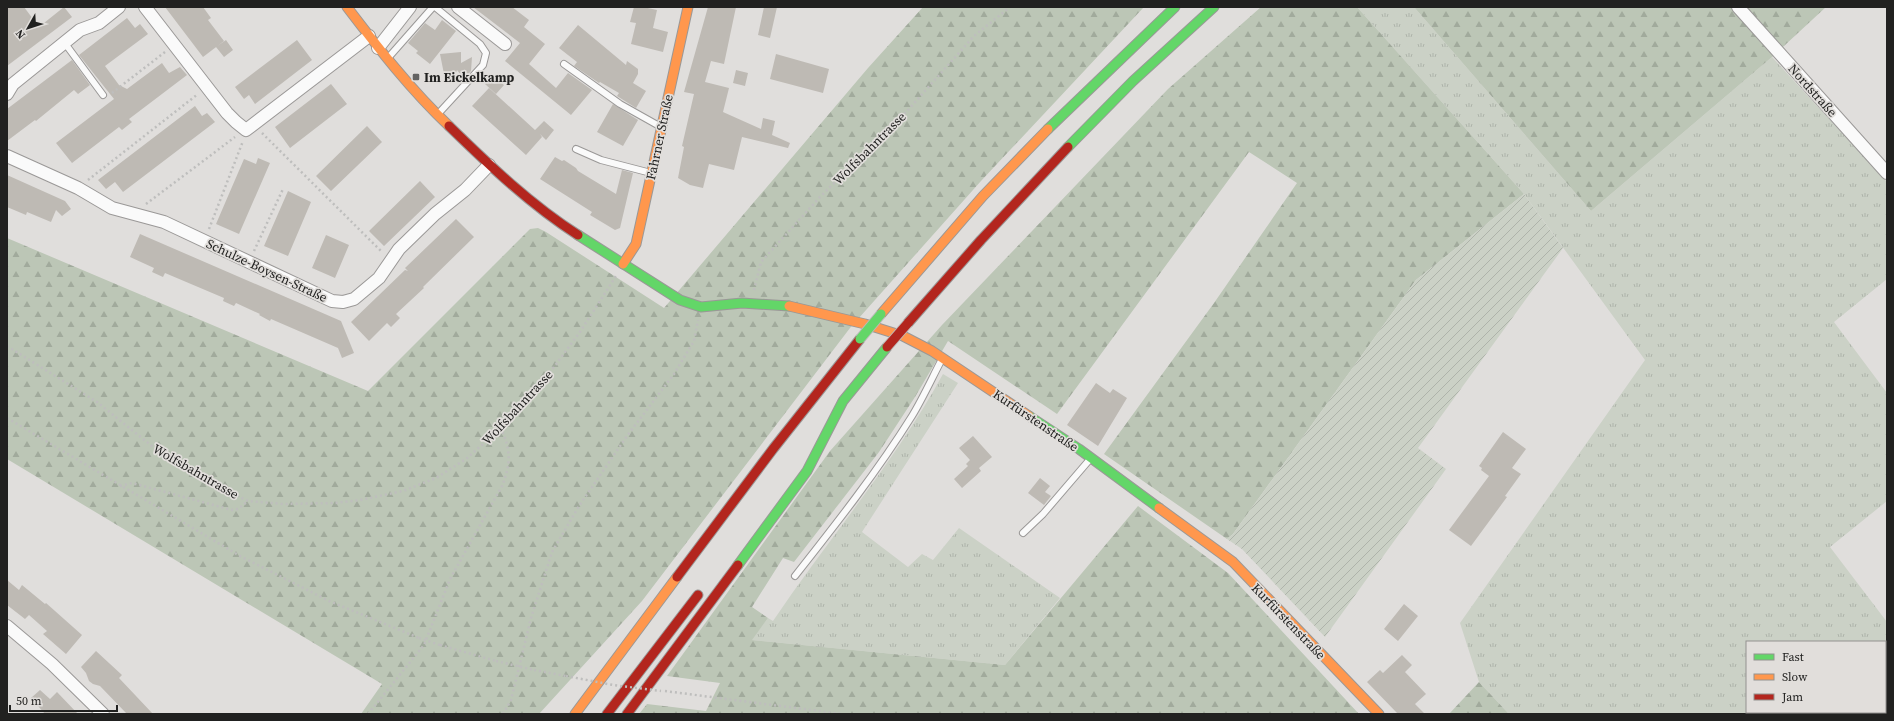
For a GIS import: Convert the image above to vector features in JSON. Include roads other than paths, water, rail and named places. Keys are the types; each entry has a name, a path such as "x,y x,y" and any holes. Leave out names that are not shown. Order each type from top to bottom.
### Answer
{"main road":[{"path":"347,7 387,59 437,115 488,165 559,223 624,264"},
{"name":"Fahrner Straße","path":"624,264 636,244 688,7"},
{"path":"575,714 773,449 881,314 983,196 1081,96 1174,7"},
{"path":"806,452 887,347 1001,216 1098,116 1214,7"},
{"name":"Kurfürstenstraße","path":"624,264 680,300 701,307 742,303 794,306 865,324 903,336 942,357 1090,458 1233,562 1379,714"},
{"path":"627,714 807,471 839,408"},
{"path":"607,714 702,589"},
{"path":"571,704 609,670"}],"street":[{"path":"7,94 13,84 64,42 80,30 99,23 119,7"},
{"path":"144,7 175,44 227,113 246,130 369,36"},
{"path":"378,48 410,7"},
{"path":"458,7 505,44"},
{"name":"Nordstraße","path":"1738,7 1887,173"},
{"name":"Schulze-Boysen-Straße","path":"7,156 78,188 112,208 164,222 250,261 332,301 343,302 354,299 374,282 391,262 399,249 435,214 464,190 488,165"},
{"path":"7,626 52,664 103,714"}],"lane":[{"path":"387,59 434,7 480,44 486,53 483,65 437,115"},
{"path":"64,42 103,95"},
{"path":"564,64 620,104 661,127"},
{"path":"576,149 601,160 651,173"},
{"path":"795,576 867,484 913,415 942,357"},
{"path":"1023,533 1043,514 1090,458"}],"place":[{"name":"Im Eickelkamp","path":"416,77"}]}
